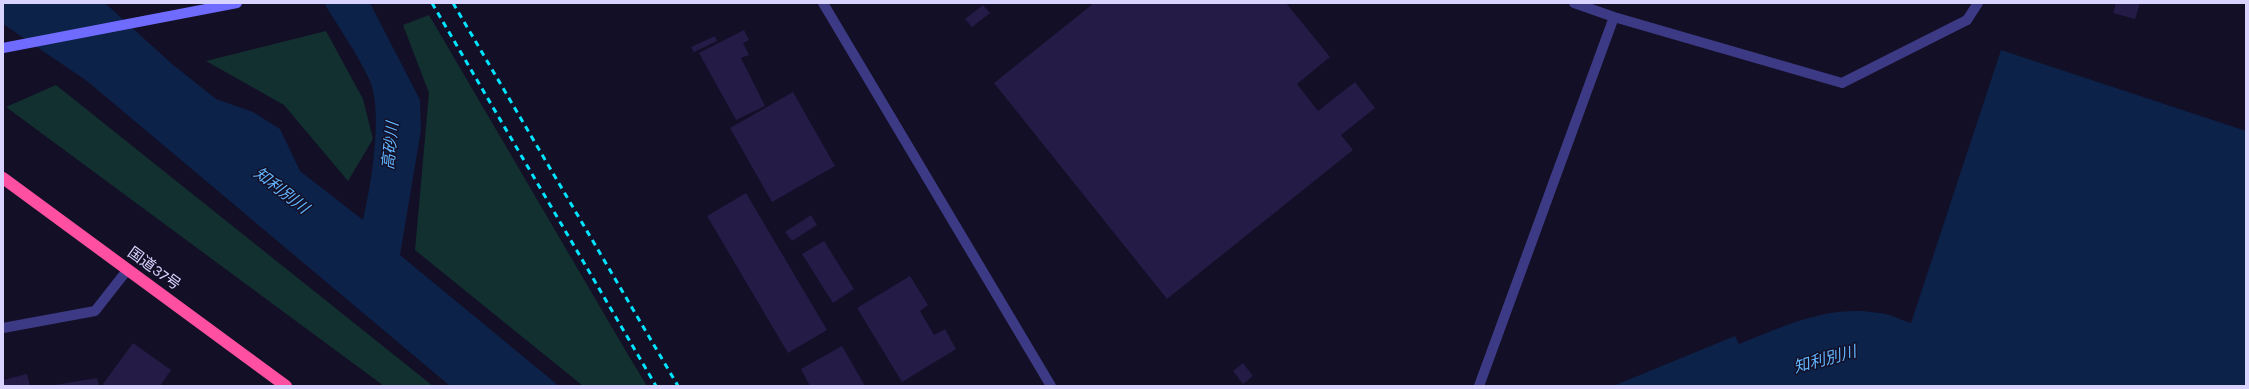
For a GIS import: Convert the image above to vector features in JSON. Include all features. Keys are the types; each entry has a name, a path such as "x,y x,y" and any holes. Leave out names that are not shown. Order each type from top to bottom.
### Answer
{"highway":[{"name":"国道37号","path":"3,178 286,386"}],"street":[{"path":"7,48 237,3"},
{"path":"823,3 1052,386"},
{"path":"1574,3 1614,17 1842,83 1967,20 1978,3"},
{"path":"1479,386 1614,17"},
{"path":"3,328 95,311 128,269"}],"green space":[{"path":"429,15 647,386 583,386 415,250 429,93 403,25"},
{"path":"326,31 363,99 373,139 348,181 284,105 206,61"},
{"path":"56,85 433,386 384,386 6,107"}],"water":[{"path":"3,3 105,3 172,64 216,99 253,112 280,129 300,171 363,220 375,149 376,109 369,79 348,41 324,3 370,3 420,100 421,130 400,255 559,386 450,386 87,81 3,24"},
{"name":"知利別川","path":"2001,50 2246,131 2246,386 1613,386 1735,336 1739,344 1807,318 1825,314 1860,311 1879,313 1911,323"}],"building":[{"path":"1094,3 1286,3 1330,57 1297,84 1318,111 1355,82 1375,108 1341,135 1353,150 1167,299 994,83"},
{"path":"2116,3 2140,3 2135,19 2113,13"},
{"path":"983,5 990,13 972,27 965,19"},
{"path":"744,30 749,40 743,43 749,55 741,58 765,106 736,120 699,53"},
{"path":"715,36 717,41 694,52 691,47"},
{"path":"793,92 835,166 772,202 730,128"},
{"path":"746,193 827,330 788,353 707,216"},
{"path":"811,215 817,225 792,241 785,232"},
{"path":"824,241 854,289 833,303 802,254"},
{"path":"910,276 928,305 920,311 934,335 945,329 956,349 902,382 857,308"},
{"path":"133,343 171,370 160,386 105,386 103,384"},
{"path":"842,346 865,386 810,386 801,369"},
{"path":"1243,363 1253,376 1243,384 1233,371"},
{"path":"27,374 30,386 3,386 3,380"},
{"path":"97,378 99,386 55,386 55,385"}],"railway":[{"path":"432,3 656,386"},
{"path":"453,3 678,386"}],"water label":[{"name":"高砂川","path":"391,146"}]}
